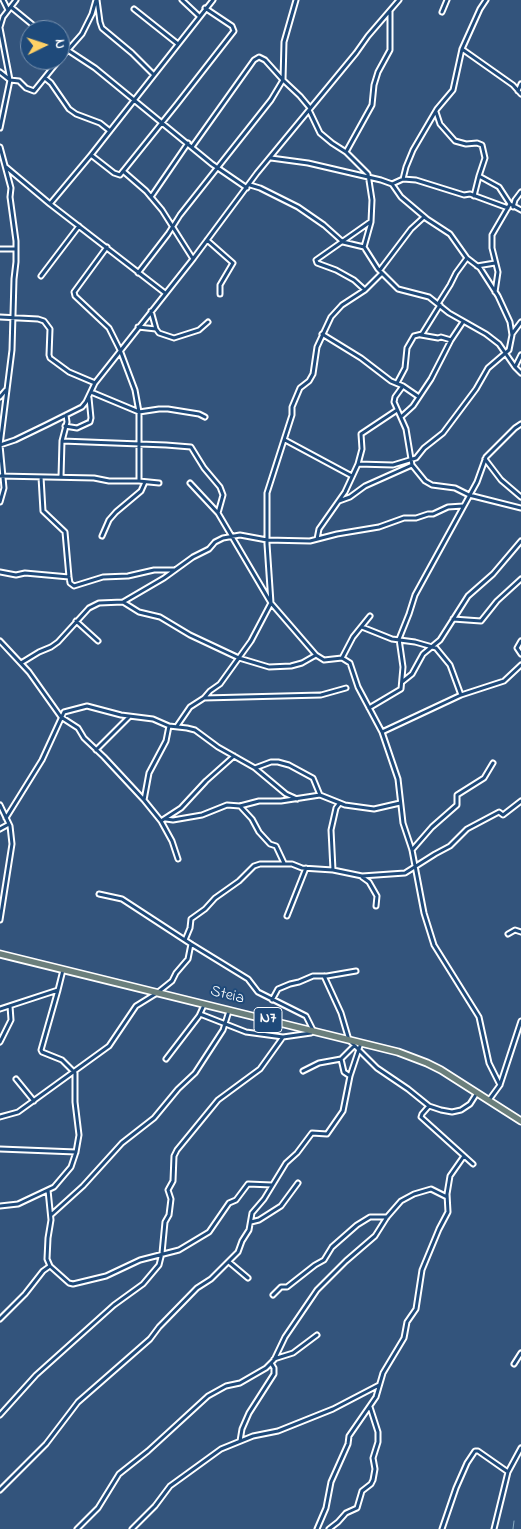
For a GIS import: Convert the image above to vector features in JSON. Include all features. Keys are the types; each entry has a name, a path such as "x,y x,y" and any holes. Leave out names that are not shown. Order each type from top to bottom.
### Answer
{"main road":[{"path":"0,947 2,955"},
{"name":"Steia","path":"2,955 398,1052 427,1063 521,1121"}],"street":[{"path":"3,0 8,11"},
{"path":"0,128 10,80 0,27 3,16 16,0"},
{"path":"70,48 82,34 92,14 96,0"},
{"path":"96,0 102,28 132,53 154,75"},
{"path":"182,0 199,16"},
{"path":"50,204 213,0"},
{"path":"138,273 172,226 265,107 283,80 284,42 296,0"},
{"path":"0,445 15,440 82,407 89,398 95,383 193,259 257,173 399,0"},
{"path":"442,12 447,0"},
{"path":"403,179 409,157 435,111 453,90 462,49 486,0"},
{"path":"11,7 27,20"},
{"path":"91,155 120,175 234,31 232,26 205,8"},
{"path":"134,9 178,44"},
{"path":"346,152 372,105 374,85 378,72 390,50 390,11"},
{"path":"462,49 504,78 519,93"},
{"path":"70,53 94,68 218,167 248,186 260,188 298,206 343,242 364,248 381,272 398,289 426,296 463,322 483,332 496,342 521,373"},
{"path":"192,147 256,58 261,57 300,96 309,109 320,133 332,144 346,152 368,174 372,200 370,222 364,248"},
{"path":"0,72 10,80 18,82 34,91 52,70"},
{"path":"45,78 69,109 76,114 100,123 110,131"},
{"path":"519,93 521,84"},
{"path":"435,111 440,124 455,141 482,145 485,158 474,196"},
{"path":"151,197 188,144"},
{"path":"0,147 11,188 10,197 16,249 12,350 0,445 1,475 4,488 0,502"},
{"path":"270,158 308,163 392,184 403,179 416,180 464,195 474,196 508,208"},
{"path":"6,166 50,204 165,293"},
{"path":"123,171 151,197 169,219 193,259"},
{"path":"480,176 499,188 511,205 521,210"},
{"path":"358,464 393,465 416,458 424,448 447,429 476,389 488,368 510,348 512,335 508,316 495,292 477,266 467,258 450,234 424,217 401,197 392,184"},
{"path":"495,292 498,273 492,235 508,208 521,192"},
{"path":"177,726 190,706 204,698 220,684 255,635 271,603 267,540 267,494 285,440 292,415 292,407 301,387 309,381 313,374 316,350 322,334 331,317 342,305 365,290 381,272 411,229 424,217"},
{"path":"365,290 354,280 316,262 317,259 370,222"},
{"path":"41,276 80,226"},
{"path":"207,240 233,264 220,285 220,294"},
{"path":"107,247 74,292 75,296 109,328 120,350 135,390 139,412 138,481"},
{"path":"0,249 16,249"},
{"path":"421,335 456,273 467,258"},
{"path":"477,266 495,263"},
{"path":"151,310 156,329"},
{"path":"0,317 44,321 50,330 50,358 69,372 95,383"},
{"path":"138,327 156,329 163,335 179,338 198,330 208,322"},
{"path":"400,417 413,406 432,378 451,340 463,322"},
{"path":"512,335 521,322"},
{"path":"322,334 361,358 396,384 419,397"},
{"path":"396,384 405,368 407,348 414,335 442,337 451,340"},
{"path":"515,367 521,355"},
{"path":"402,386 394,398 397,410 406,429 412,465 430,484 455,488 469,495 521,508"},
{"path":"0,397 6,390"},
{"path":"91,392 139,412 159,408 199,414 204,417"},
{"path":"65,426 77,428 90,422 89,398"},
{"path":"317,539 319,529 339,501 358,464 362,449 360,434 397,410"},
{"path":"61,477 62,442 66,415"},
{"path":"368,708 400,690 403,667 399,639 419,586 477,482 485,459 514,428 521,424"},
{"path":"285,440 353,476"},
{"path":"62,442 139,444 189,447 194,449 204,468 220,487 223,495 218,513"},
{"path":"485,459 501,480 521,497"},
{"path":"339,501 350,497 366,486 412,465"},
{"path":"1,475 94,478 109,481 159,483"},
{"path":"41,477 43,511 64,532 70,583 74,586 103,577 128,576 160,569 175,570"},
{"path":"102,536 109,520 141,491 145,482"},
{"path":"190,484 218,513 271,603 316,655 326,660 342,658 350,663 358,687 382,732 398,779 403,823 412,850 424,916 434,945 479,1017 489,1062 500,1085"},
{"path":"21,663 58,642 76,620 89,608 94,605 123,602 224,538 243,535 267,540 304,541 379,528 404,518 416,518 433,514 448,507 463,506"},
{"path":"401,682 415,672 423,654 440,640 468,596 493,574 521,541"},
{"path":"0,572 16,575 69,577"},
{"path":"453,619 481,622 497,601 521,579"},
{"path":"123,602 139,612 160,616 190,635 239,658 268,667 278,668 302,664 316,655"},
{"path":"342,658 353,637 370,616"},
{"path":"76,620 98,641"},
{"path":"362,627 384,637 432,647 439,651 448,661 461,696"},
{"path":"0,641 13,657 21,663 61,717 78,728 84,738 144,800 161,822 172,841 178,859"},
{"path":"521,641 517,648 521,654"},
{"path":"382,732 461,696 504,681 521,665"},
{"path":"204,698 321,694 346,688"},
{"path":"6,818 42,760 66,710 87,706 130,716 153,719 169,726 195,730 215,745 255,768 284,792 297,799"},
{"path":"96,750 130,716"},
{"path":"144,800 149,773 166,741 169,726"},
{"path":"161,822 181,808 206,781 234,756"},
{"path":"255,768 271,762 289,765 313,778 320,795"},
{"path":"412,850 432,827 457,805 457,795 484,778 493,764"},
{"path":"166,819 174,820 202,814 227,805 240,806 258,801 282,801 320,795 339,804 374,809 400,803"},
{"path":"185,940 190,928 191,919 205,909 215,898 239,881 254,866 284,863 362,876 401,874 415,868 450,846 467,828 499,812 503,815 521,801"},
{"path":"333,870 331,830 336,808 339,804"},
{"path":"0,805 9,824 12,844 0,920"},
{"path":"240,806 259,832 270,844 276,846 284,863"},
{"path":"0,829 9,824"},
{"path":"287,916 306,868"},
{"path":"362,876 369,882 376,896 376,906"},
{"path":"99,894 122,899 248,979 258,992 306,1016 315,1032 283,1037 251,1033 200,1014"},
{"path":"508,934 515,930 521,932"},
{"path":"0,1117 18,1112 34,1102 43,1093 108,1046 136,1006 172,981 188,959 191,944"},
{"path":"0,1206 18,1204 58,1184 71,1167 76,1152 79,1135 75,1102 75,1075 62,1060 41,1050 64,970"},
{"path":"272,1000 279,988 314,976 356,971"},
{"path":"324,976 341,1013 349,1040 377,1068 408,1088 429,1106 442,1110 457,1111 470,1104 477,1093"},
{"path":"0,1009 58,990"},
{"path":"166,1059 200,1014 204,1005"},
{"path":"0,1042 11,1020 10,1006"},
{"path":"51,1215 83,1186 122,1143 154,1118 178,1089 195,1073 223,1030 229,1011"},
{"path":"489,1100 500,1085 521,1021"},
{"path":"0,1415 36,1375 114,1305 145,1282 159,1265 165,1222 169,1215 171,1198 168,1190 173,1181 176,1150 218,1100 260,1069 283,1037"},
{"path":"0,1490 46,1444 78,1402 150,1339 196,1288 212,1279 240,1250 242,1241 249,1230 252,1213 264,1199 286,1163 297,1153 312,1133 325,1134 328,1132 343,1111 350,1076 362,1043"},
{"path":"303,1071 319,1063 340,1059 354,1046"},
{"path":"340,1059 344,1072 350,1076"},
{"path":"16,1079 34,1102"},
{"path":"429,1106 422,1114 422,1117 473,1164"},
{"path":"0,1149 76,1152"},
{"path":"317,1529 326,1508 331,1482 348,1444 349,1436 370,1407 385,1370 404,1338 408,1320 416,1309 422,1270 448,1212 447,1197 450,1176 464,1156"},
{"path":"251,1222 259,1220 281,1206 298,1183"},
{"path":"48,1190 51,1215 46,1253 50,1266 69,1283 73,1284 106,1276 138,1261 162,1253 179,1250 209,1232 229,1203 236,1200 248,1184 272,1184"},
{"path":"77,1529 98,1508 119,1474 148,1451 208,1396 266,1368 272,1361 284,1337 317,1290 375,1236 387,1217 401,1201 414,1194 432,1189 447,1197"},
{"path":"273,1295 282,1287 287,1288 324,1260 332,1247 357,1225 374,1216 387,1217"},
{"path":"230,1262 248,1278"},
{"path":"0,1319 25,1294 43,1271 50,1266"},
{"path":"272,1361 293,1353 317,1334"},
{"path":"514,1364 521,1353"},
{"path":"240,1440 242,1429 249,1413 274,1374 272,1361"},
{"path":"132,1529 155,1506 170,1486 221,1449 240,1440 278,1431 333,1409 380,1385"},
{"path":"329,1529 346,1512 357,1508 362,1491 373,1480 376,1469 373,1458 378,1442 378,1432 370,1407"},
{"path":"494,1529 508,1472 521,1448"},
{"path":"442,1529 456,1488 467,1463 475,1451 478,1451 508,1472"}],"waterway":[{"path":"513,1529 514,1521"}]}
